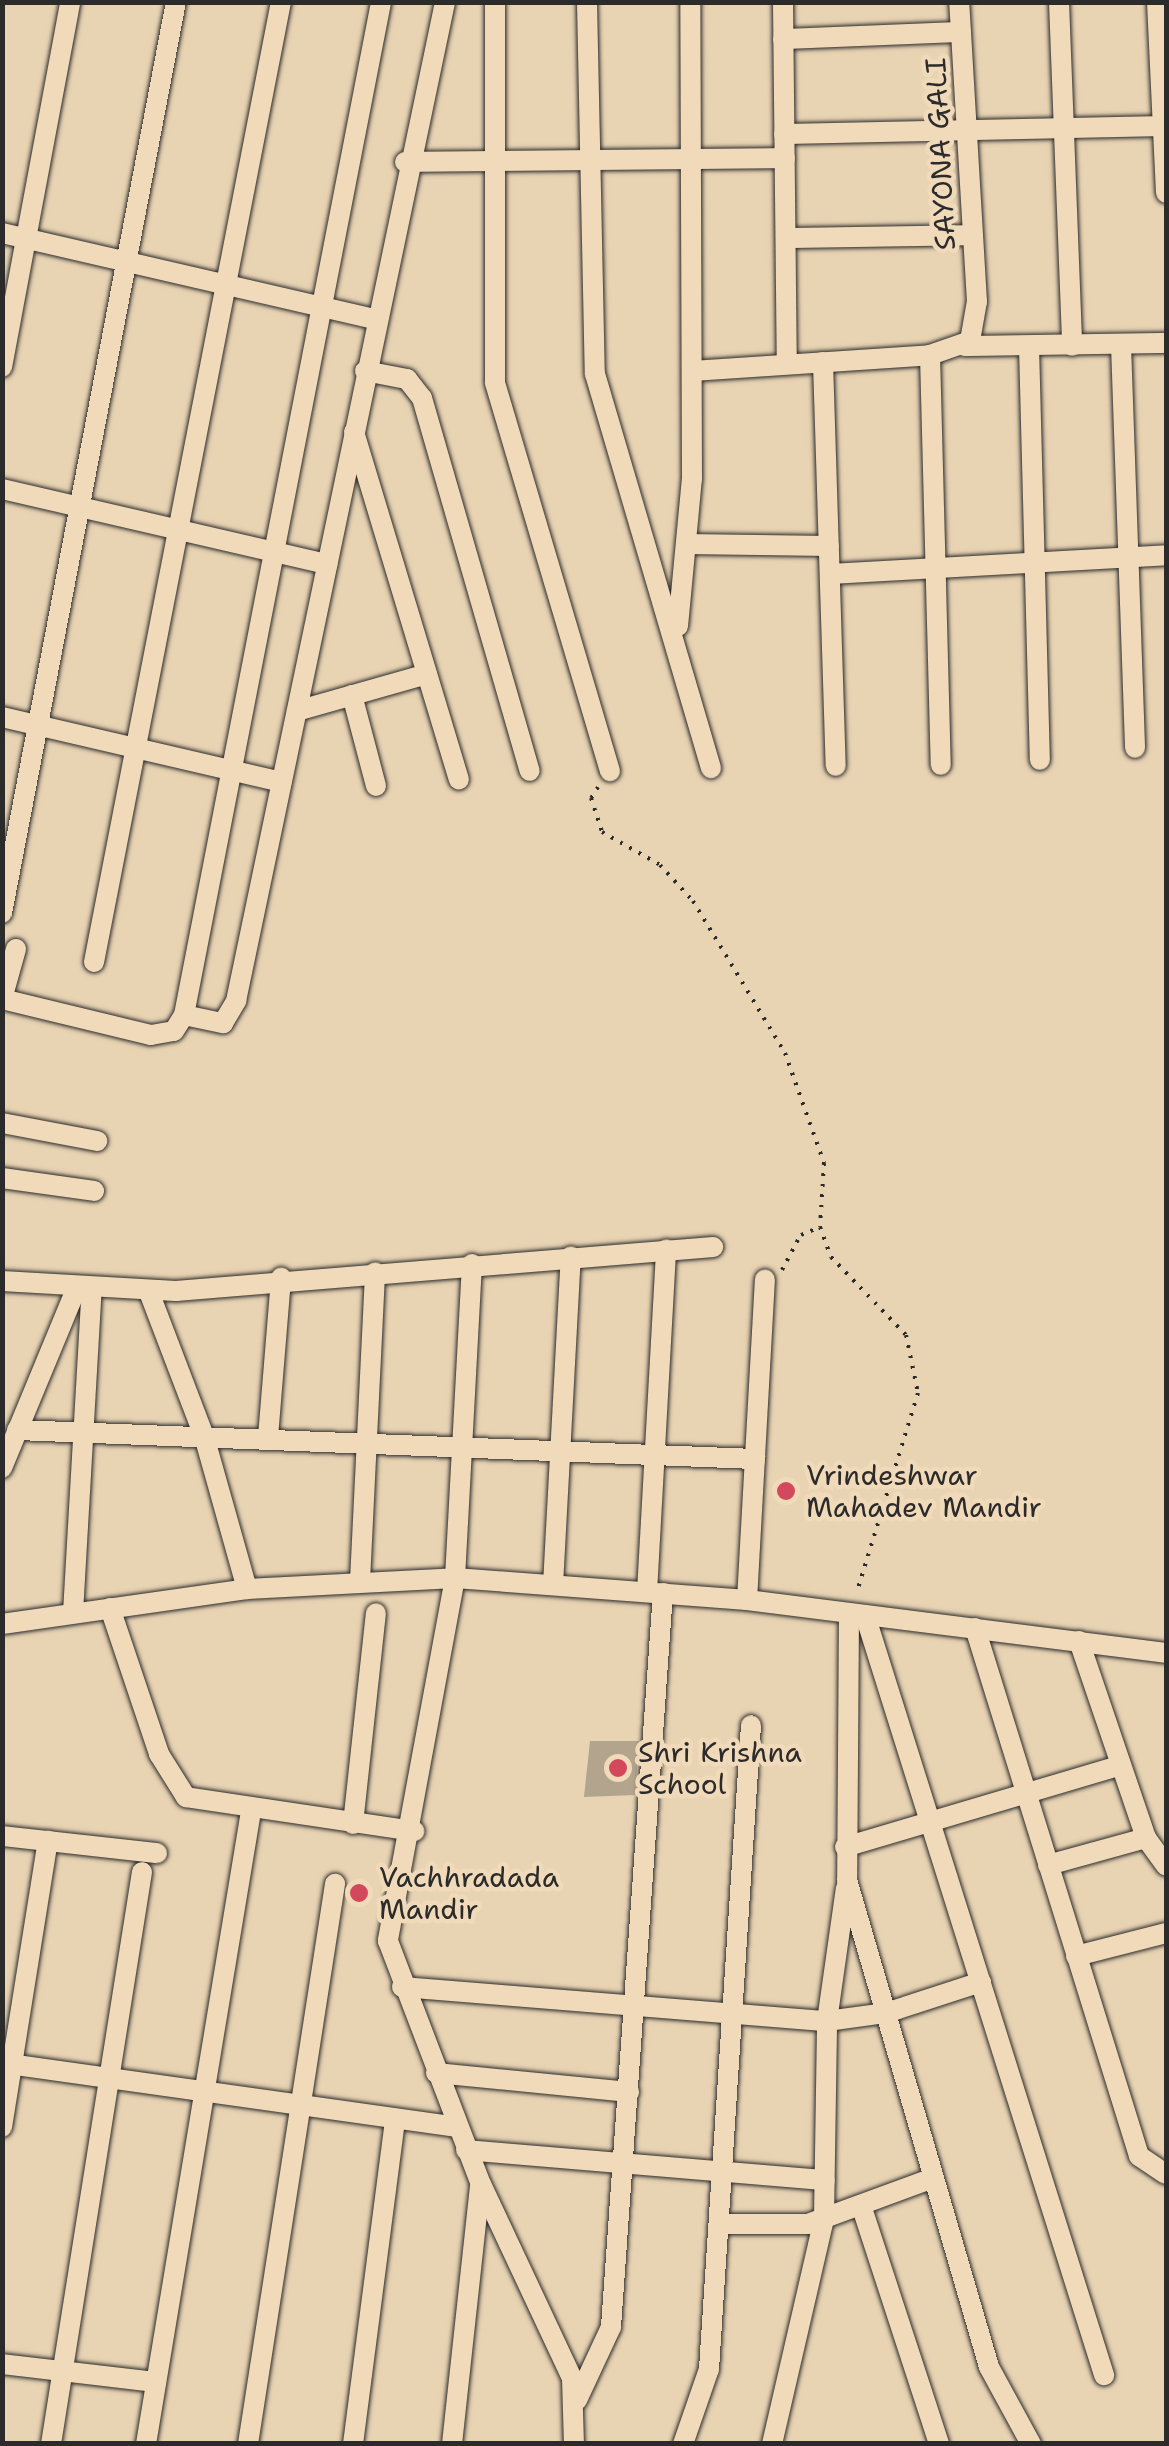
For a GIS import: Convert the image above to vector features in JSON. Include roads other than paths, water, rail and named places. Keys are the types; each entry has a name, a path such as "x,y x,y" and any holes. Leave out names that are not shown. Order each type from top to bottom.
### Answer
{"street":[{"path":"2,367 70,2"},
{"path":"2,913 176,2"},
{"path":"94,962 281,2"},
{"path":"16,949 2,1000 150,1035 174,1031 184,1015 326,308 381,2"},
{"path":"184,1015 223,1023 232,1014 297,711 405,162 444,2"},
{"path":"496,2 494,165 499,413 610,771"},
{"path":"588,2 594,374 677,638 711,768"},
{"path":"677,638 686,544 692,371 690,2"},
{"path":"783,2 787,364"},
{"name":"SAYONA GALI","path":"959,2 977,302 964,346"},
{"path":"1059,2 1072,346"},
{"path":"1158,2 1166,193"},
{"path":"783,39 960,32"},
{"path":"784,134 1165,126"},
{"path":"405,162 494,165 785,158"},
{"path":"2,233 374,319"},
{"path":"786,238 972,235"},
{"path":"692,371 930,354 964,346 1166,343"},
{"path":"1121,344 1135,748"},
{"path":"1029,346 1040,760"},
{"path":"930,354 941,765"},
{"path":"824,362 836,766"},
{"path":"365,371 407,379 422,398 530,771"},
{"path":"353,430 459,780"},
{"path":"2,489 326,564"},
{"path":"686,544 829,546"},
{"path":"830,574 1166,555"},
{"path":"297,711 427,674"},
{"path":"352,695 376,786"},
{"path":"2,717 282,782"},
{"path":"2,1123 97,1141"},
{"path":"2,1178 94,1190"},
{"path":"2,1280 150,1292 280,1278 713,1247"},
{"path":"574,2444 578,2400 612,2327 635,2006 655,1592 655,1453 666,1250"},
{"path":"553,1585 571,1256"},
{"path":"472,1264 456,1578 414,1831 388,1941 402,1988 480,2184 578,2400"},
{"path":"360,1581 375,1272"},
{"path":"268,1438 280,1278"},
{"path":"747,1600 765,1280"},
{"path":"2,1468 85,1288"},
{"path":"73,1613 84,1434 85,1288"},
{"path":"150,1292 204,1436 248,1589"},
{"path":"17,1430 462,1441 755,1459"},
{"path":"2,1624 248,1589 456,1578 747,1600 1166,1653"},
{"path":"110,1608 175,1787 251,1811 414,1831"},
{"path":"354,1824 376,1614"},
{"path":"857,1614 930,1819 1104,2375"},
{"path":"857,1614 844,1847 847,1880 989,2367 1031,2444"},
{"path":"975,1628 1139,2156 1166,2174"},
{"path":"1080,1641 1118,1766 1146,1838 1166,1866"},
{"path":"684,2444 710,2369 751,1725"},
{"path":"844,1847 1118,1766"},
{"path":"146,2444 251,1811"},
{"path":"2,1836 157,1853"},
{"path":"1048,1865 1146,1838"},
{"path":"2,2127 8,2064 48,1841"},
{"path":"51,2444 142,1872"},
{"path":"772,2444 824,2218 826,2021 847,1880"},
{"path":"248,2444 335,1884"},
{"path":"1076,1956 1166,1933"},
{"path":"402,1988 826,2021 886,2013 981,1982"},
{"path":"8,2064 458,2127"},
{"path":"436,2074 629,2092"},
{"path":"353,2444 395,2119"},
{"path":"466,2150 825,2180"},
{"path":"720,2224 824,2218 933,2178"},
{"path":"452,2444 480,2184"},
{"path":"861,2205 939,2444"},
{"path":"2,2364 156,2382"}],"place":[{"name":"Vrindeshwar Mahadev Mandir","path":"786,1491"},
{"name":"Shri Krishna School","path":"618,1768"},
{"name":"Vachhradada Mandir","path":"359,1893"}]}
